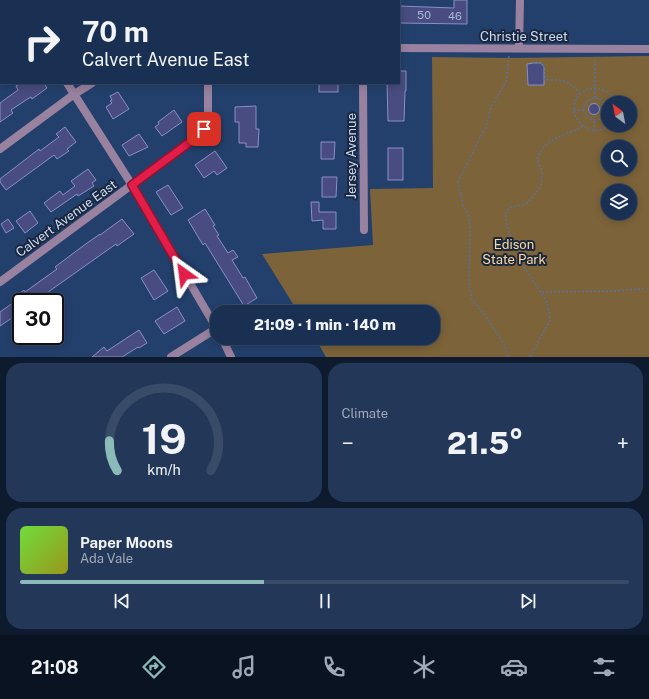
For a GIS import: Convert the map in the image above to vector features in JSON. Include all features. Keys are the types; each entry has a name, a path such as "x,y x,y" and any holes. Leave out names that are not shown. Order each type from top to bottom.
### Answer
{"street":[{"path":"519,48 520,0"},
{"name":"Christie Street","path":"400,48 649,49"},
{"path":"67,84 132,185 210,317"},
{"path":"0,149 90,84"},
{"name":"Calvert Avenue East","path":"0,282 202,133 208,124 208,84"},
{"name":"Jersey Avenue","path":"363,84 364,230"},
{"path":"171,357 210,333"},
{"path":"225,345 231,357"}],"path":[{"path":"508,357 504,346 488,318 472,300 469,284 470,228 468,214 463,206 458,182 486,126 491,107 506,82 509,48"},
{"path":"595,56 595,98"},
{"path":"533,63 541,63 544,67 545,80 559,79 564,81 572,85 580,95"},
{"path":"601,130 595,130 583,126 578,122 574,110 575,104 580,95 589,89 601,89 612,96"},
{"path":"601,101 595,98 592,99 586,103 584,110 586,116 591,120 594,121 601,119"},
{"path":"574,110 584,110"},
{"path":"594,121 595,130"},
{"path":"530,357 550,320 549,311 542,292 522,264 521,256 511,241 505,215 509,208 526,204 541,187 542,171 537,159 543,148 563,135 583,126"},
{"path":"542,292 649,288"}],"green space":[{"name":"Edison State Park","path":"649,56 649,357 326,357 319,345 440,345 440,305 294,305 262,254 373,245 370,189 433,188 432,57 510,58"}],"building":[{"path":"454,0 467,0 467,24 400,23 400,6 454,8"},
{"path":"541,63 544,67 544,85 528,85 527,64"},
{"path":"400,71 406,71 404,121 388,121 387,84 400,84"},
{"path":"19,84 45,84 47,88 32,99 31,97 11,110 13,113 0,122 0,103 18,90 16,86"},
{"path":"319,84 338,84 338,92 319,92"},
{"path":"118,92 129,109 113,119 106,107 112,103 110,101 112,100 110,96"},
{"path":"592,104 596,104 598,105 598,113 592,114 589,111 589,107"},
{"path":"256,106 256,129 259,129 258,147 246,147 246,143 239,143 239,122 235,122 235,107"},
{"path":"174,110 182,122 162,136 155,127 159,124 158,122"},
{"path":"65,127 76,142 67,149 69,151 57,159 54,155 6,190 0,182 0,179 39,149 40,151 59,137 56,134"},
{"path":"139,134 148,147 129,156 122,145"},
{"path":"321,142 335,142 334,159 321,159"},
{"path":"388,148 403,148 403,180 388,180"},
{"path":"215,151 227,168 217,175 214,171 204,178 195,165"},
{"path":"88,169 96,180 92,183 94,186 78,196 77,194 51,212 44,203 60,191 63,195 75,186 71,181"},
{"path":"322,177 337,177 336,197 322,197"},
{"path":"168,185 183,208 171,215 156,192"},
{"path":"311,202 319,202 319,212 336,212 336,229 323,229 323,220 312,221"},
{"path":"205,209 215,225 213,226 219,235 217,236 228,253 233,250 238,257 232,260 243,278 245,277 257,298 243,305 205,243 203,245 188,220"},
{"path":"30,211 38,223 25,233 16,221"},
{"path":"8,219 14,228 6,233 1,224"},
{"path":"122,219 134,234 117,246 116,244 47,293 20,293 24,290 25,292 57,269 55,267"},
{"path":"154,270 168,291 154,300 141,278"},
{"path":"12,304 12,318 0,326 0,312"},
{"path":"177,307 185,321 164,334 155,321"},
{"path":"139,330 147,343 139,348 138,347 122,357 92,357 104,347 107,351"}],"route":[{"path":"184,274 132,185 202,133 204,129"}]}
